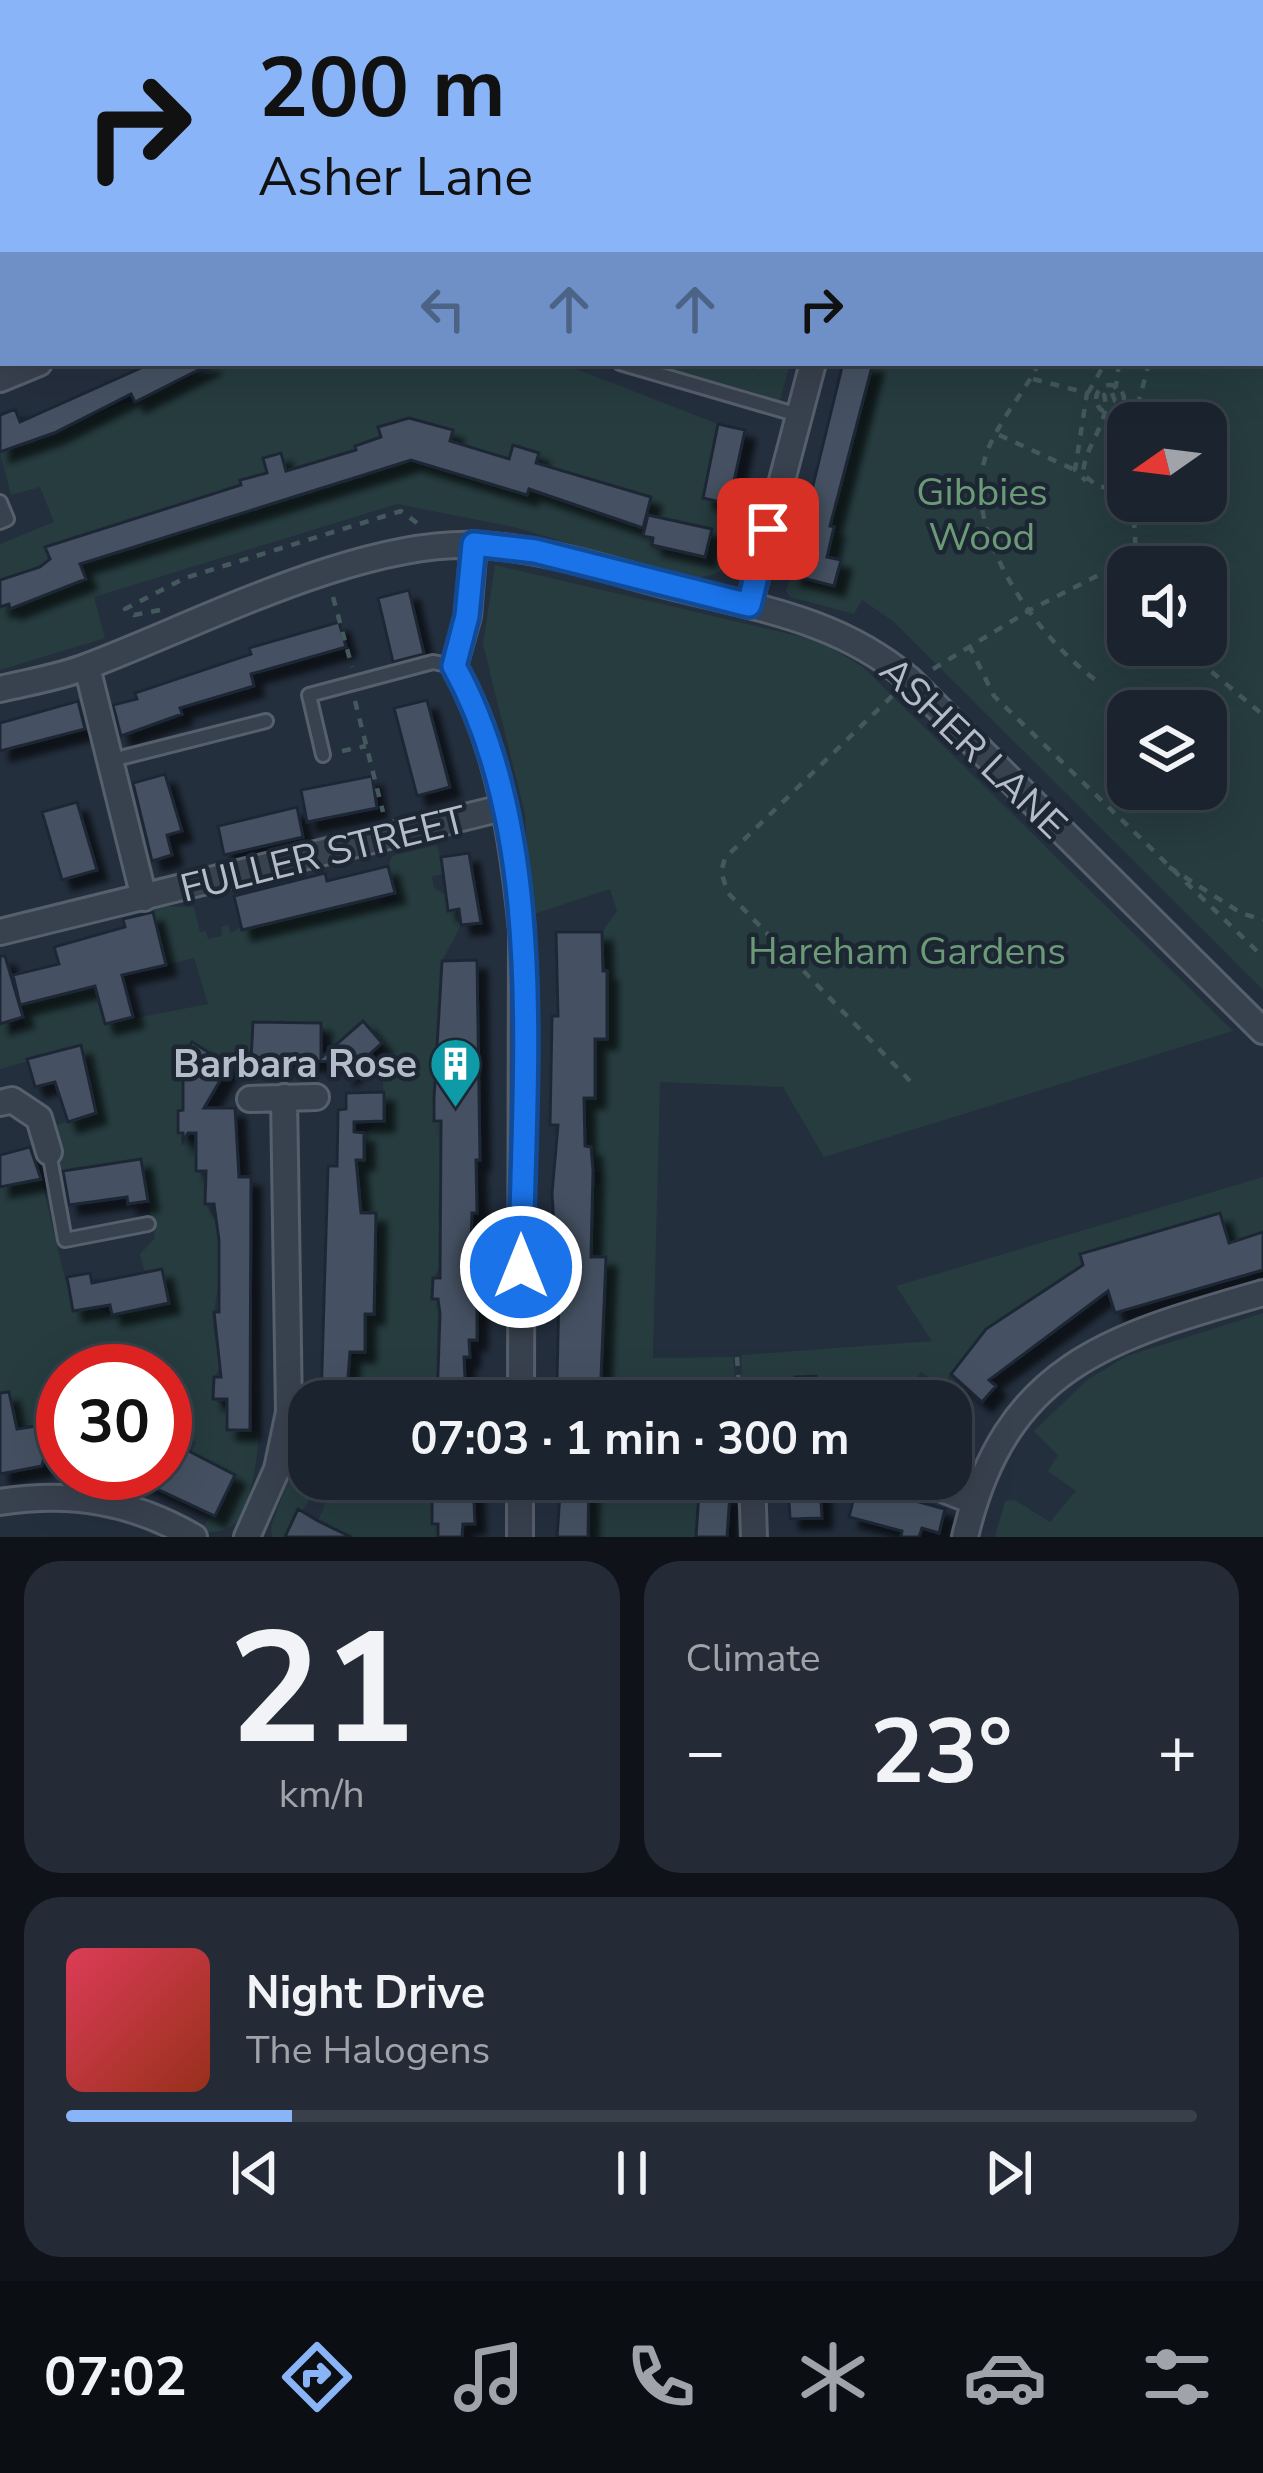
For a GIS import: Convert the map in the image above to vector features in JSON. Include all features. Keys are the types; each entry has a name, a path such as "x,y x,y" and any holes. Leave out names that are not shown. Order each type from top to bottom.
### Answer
{"street":[{"path":"0,379 32,366"},
{"path":"749,605 812,366"},
{"path":"474,544 467,616 454,666 482,716 514,855 522,930 521,1380"},
{"name":"ASHER LANE","path":"0,689 86,667 326,574 430,548 474,544 535,551 782,610 878,653 912,682 1263,1031"},
{"path":"86,667 144,898"},
{"name":"FULLER STREET","path":"0,932 502,808"},
{"path":"247,1537 278,1469 289,1412 284,1097"},
{"path":"250,1099 316,1097"},
{"path":"0,1103 12,1100 38,1118 50,1152"},
{"path":"965,1537 973,1501 999,1437 1047,1385 1125,1338 1263,1293"},
{"path":"0,1502 81,1496 147,1510 194,1537"},
{"path":"520,1500 520,1537"},
{"path":"752,1500 754,1537"}],"lane":[{"path":"630,366 798,415"},
{"path":"0,502 4,520 24,512"},
{"path":"323,755 310,695 433,662 454,666"},
{"path":"112,760 266,721"},
{"path":"50,1152 65,1240 148,1224"}],"path":[{"path":"1037,366 983,462 986,534 1030,610 1070,662 1101,684"},
{"path":"1075,470 1087,393 1103,366"},
{"path":"1105,401 1114,393 1118,366"},
{"path":"1136,402 1148,366"},
{"path":"1031,378 1087,393 1114,393 1123,402"},
{"path":"1086,481 1087,449 1107,413 1097,392"},
{"path":"1097,392 1097,406 1107,413"},
{"path":"1114,393 1123,402"},
{"path":"999,435 1075,470 1086,481 1107,486"},
{"path":"169,632 158,606 134,615 125,609 185,578 401,511 424,528 430,548"},
{"path":"912,1083 728,893 721,872 724,858 912,682 1030,610 1107,571"},
{"path":"326,574 389,835"},
{"path":"969,645 994,696 1157,860 1263,957"},
{"path":"1205,666 1263,715"},
{"path":"323,755 366,746"},
{"path":"1157,860 1241,913 1263,920"},
{"path":"737,1357 739,1380"}],"green space":[{"path":"221,366 569,366 718,424 703,498 752,510 733,559 716,573 688,578 514,527 397,504 94,597 105,638 0,670 0,544 54,522 40,487 11,495 0,452"},
{"path":"659,366 754,370 755,366 789,366 780,401"},
{"name":"Gibbies Wood","path":"872,366 1263,366 1263,990 893,621 862,600 854,614 790,597 786,591 791,575 834,585 841,560 827,557 834,528 805,520 806,503 834,510 861,413 834,405 837,386 865,393"},
{"name":"Hareham Gardens","path":"495,565 820,641 863,667 1233,1031 824,1157 783,1087 660,1082 653,1358 733,1357 735,1380 600,1380 585,1318 604,1318 605,1304 589,1303 591,1257 579,1205 594,1204 594,1192 580,1192 581,1183 600,1184 601,1172 590,1171 583,1098 597,1098 597,1087 583,1086 595,1039 607,1038 602,932 617,911 610,889 531,915 525,814 483,644"},
{"path":"437,845 444,874 432,876 434,888 446,895 448,910 459,909 461,925 442,961 434,1120 444,1121 441,1266 433,1278 432,1298 438,1299 437,1380 348,1380 350,1360 365,1351 365,1338 353,1325 374,1314 374,1294 354,1282 375,1282 374,1243 379,1242 376,1213 361,1213 356,1165 364,1160 364,1133 384,1120 382,1043 363,1021 332,1047 321,1023 254,1022 251,1060 229,1065 192,1042 178,1065 215,1089 178,1111 178,1133 196,1143 196,1170 205,1177 205,1204 220,1241 213,1320 220,1368 214,1377 213,1399 227,1409 227,1430 259,1431 251,1489 238,1520 225,1529 200,1533 235,1475 192,1456 196,1442 192,1440 192,1344 36,1344 36,1425 0,1428 0,1187 41,1179 73,1311 96,1307 112,1315 169,1302 162,1269 145,1273 140,1254 155,1238 141,1160 61,1172 57,1125 96,1112 81,1046 0,1069 0,1024 8,1022 11,1030 25,1026 20,1005 60,995 62,977 95,985 105,1024 208,1004 194,958 166,965 151,906 194,907 200,932 206,931 208,939 222,936 221,927 228,925 231,933 254,919 256,928 262,927 260,917 267,914 271,925 281,913 283,920 296,918 379,897 381,905 397,900 388,866 392,856"},
{"path":"1263,1177 1263,1232 1229,1243 1219,1213 1135,1239 1114,1275 1104,1246 1080,1254 1088,1279 1005,1319 973,1347 947,1380 934,1380 921,1372 916,1380 816,1380 816,1376 742,1380 741,1355 932,1341 896,1286"},
{"path":"1263,1313 1263,1537 995,1537 1005,1501 1015,1500 1050,1522 1076,1491 1048,1471 1058,1455 1034,1431 1087,1380 1127,1356"},
{"path":"288,1481 288,1500 309,1500 285,1537 272,1537 271,1526"},
{"path":"321,1500 432,1500 438,1537 351,1537 318,1521 326,1502"},
{"path":"589,1500 698,1500 696,1537 588,1537"}],"building":[{"path":"145,366 206,366 135,402 131,394 54,433 0,452 0,415 15,409 20,422"},
{"path":"842,366 872,366 830,526 834,527 827,557 841,560 834,586 791,575"},
{"path":"409,418 453,430 450,441 509,459 513,445 539,453 536,463 651,497 643,528 529,489 527,495 411,460 80,564 86,579 10,609 9,604 0,607 0,580 40,567 50,559 45,547 241,485 240,480 267,473 263,458 281,453 286,471 356,450 355,446 381,437 378,427"},
{"path":"718,424 745,430 729,504 703,498"},
{"path":"648,515 712,529 705,557 652,545 653,538 643,536"},
{"path":"409,590 424,654 393,662 378,598"},
{"path":"339,622 346,647 251,674 254,686 180,708 182,714 121,736 113,705 137,699 135,693 251,654 249,648"},
{"path":"427,700 450,787 417,796 394,708"},
{"path":"78,701 85,729 0,751 0,723"},
{"path":"165,774 182,831 167,835 172,855 152,861 133,783"},
{"path":"372,776 377,808 307,822 301,790"},
{"path":"77,802 97,870 62,880 42,812"},
{"path":"297,807 303,837 224,855 218,826"},
{"path":"469,853 481,923 461,925 459,909 448,911 441,857"},
{"path":"388,866 395,893 242,930 234,896 325,873 327,881"},
{"path":"153,912 166,965 122,975 133,1017 105,1024 95,986 20,1005 13,975 59,964 54,947 125,927 123,919"},
{"path":"556,932 602,932 607,1039 595,1039 595,1098 584,1098 585,1146 591,1147 593,1171 591,1257 606,1257 601,1380 557,1379 560,1245 555,1245 552,1193 558,1125 550,1125 552,1016 558,1016"},
{"path":"0,956 5,956 23,1017 0,1024"},
{"path":"477,960 480,1160 476,1160 477,1213 472,1213 470,1269 477,1269 477,1340 469,1340 465,1380 438,1380 440,1314 438,1299 432,1299 433,1278 440,1278 441,1121 434,1121 434,1098 442,961"},
{"path":"363,1021 382,1043 345,1076 345,1062 251,1060 253,1022 321,1023 321,1058"},
{"path":"192,1042 229,1065 204,1108 235,1108 239,1177 251,1177 250,1430 227,1430 227,1399 213,1399 214,1377 221,1377 214,1312 219,1312 219,1240 214,1204 205,1204 206,1171 196,1171 196,1133 188,1133 183,1141 183,1133 178,1133 183,1068 178,1065"},
{"path":"81,1045 96,1113 68,1122 55,1082 35,1087 27,1059"},
{"path":"384,1092 384,1121 354,1122 354,1132 364,1133 364,1160 356,1160 361,1213 376,1213 374,1314 365,1314 365,1352 350,1352 348,1380 322,1380 328,1166 337,1166 338,1110 346,1109 346,1093"},
{"path":"30,1147 41,1179 0,1187 0,1155"},
{"path":"141,1159 148,1201 128,1204 127,1197 69,1205 63,1171"},
{"path":"1220,1213 1229,1243 1263,1232 1263,1270 1115,1313 1108,1291 989,1380 996,1386 982,1402 972,1393 972,1380 958,1380 951,1374 986,1329 1083,1265 1080,1254"},
{"path":"162,1269 169,1303 112,1315 110,1305 73,1311 67,1277 90,1273 92,1283"},
{"path":"9,1392 17,1429 36,1426 36,1467 0,1474 0,1393"},
{"path":"192,1453 235,1475 215,1516 181,1500 192,1500"},
{"path":"432,1500 474,1500 475,1524 463,1524 462,1537 438,1537 438,1524 432,1524"},
{"path":"560,1500 589,1500 588,1537 557,1537"},
{"path":"698,1500 730,1500 727,1537 696,1537"},
{"path":"789,1500 821,1500 822,1518 790,1519"},
{"path":"853,1500 912,1500 945,1509 939,1533 922,1528 919,1537 901,1537 902,1531 849,1517"},
{"path":"298,1509 318,1521 351,1537 285,1537"}],"place":[{"name":"Barbara Rose","path":"456,1109"}],"route":[{"path":"521,1267 522,930 514,855 482,716 454,666 467,616 474,544 535,551 749,605 768,529"}]}
